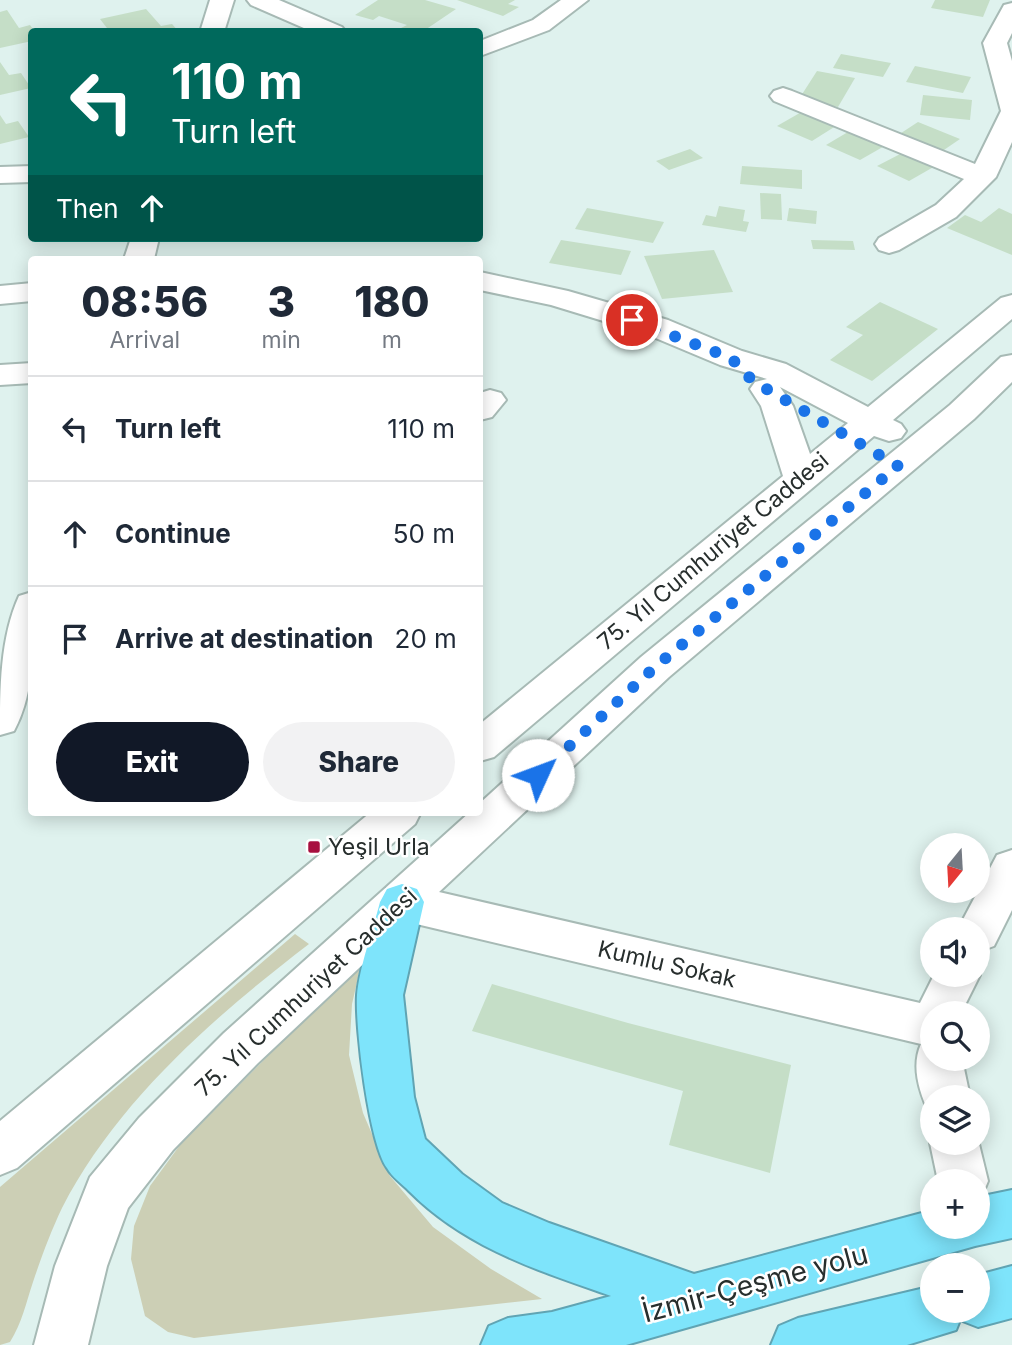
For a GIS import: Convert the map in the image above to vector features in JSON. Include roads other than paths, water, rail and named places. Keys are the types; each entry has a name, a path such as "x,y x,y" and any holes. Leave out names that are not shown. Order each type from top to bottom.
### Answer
{"highway":[{"path":"402,902 380,995 390,1097 404,1152 444,1191 484,1220 541,1246 694,1300"},
{"path":"990,1219 1012,1214"},
{"name":"İzmir-Çeşme yolu","path":"508,1345 552,1339 920,1238"},
{"path":"990,1297 1012,1292"},
{"path":"798,1345 920,1315"}],"street":[{"path":"213,28 222,0"},
{"path":"259,0 325,28"},
{"path":"483,48 541,25 576,0"},
{"path":"1012,10 1004,45 1012,108"},
{"path":"783,96 982,177"},
{"path":"889,244 946,211 982,177 1012,114"},
{"path":"0,176 28,174"},
{"path":"483,282 557,297 657,327 731,358 775,371 858,429"},
{"path":"0,295 28,292"},
{"name":"75. Yıl Cumhuriyet Caddesi","path":"483,744 802,479 858,429 1012,304"},
{"path":"731,358 753,381 766,389 858,429 909,456"},
{"name":"75. Yıl Cumhuriyet Caddesi","path":"61,1345 81,1266 108,1194 156,1134 241,1048 655,667 962,412 1012,364"},
{"path":"0,375 28,373"},
{"path":"766,389 778,406 802,479"},
{"path":"0,720 21,631"},
{"path":"0,1152 395,816"},
{"path":"986,917 1012,867"},
{"name":"Kumlu Sokak","path":"402,902 920,1027"}],"place":[{"name":"Yeşil Urla","path":"314,847"}]}
